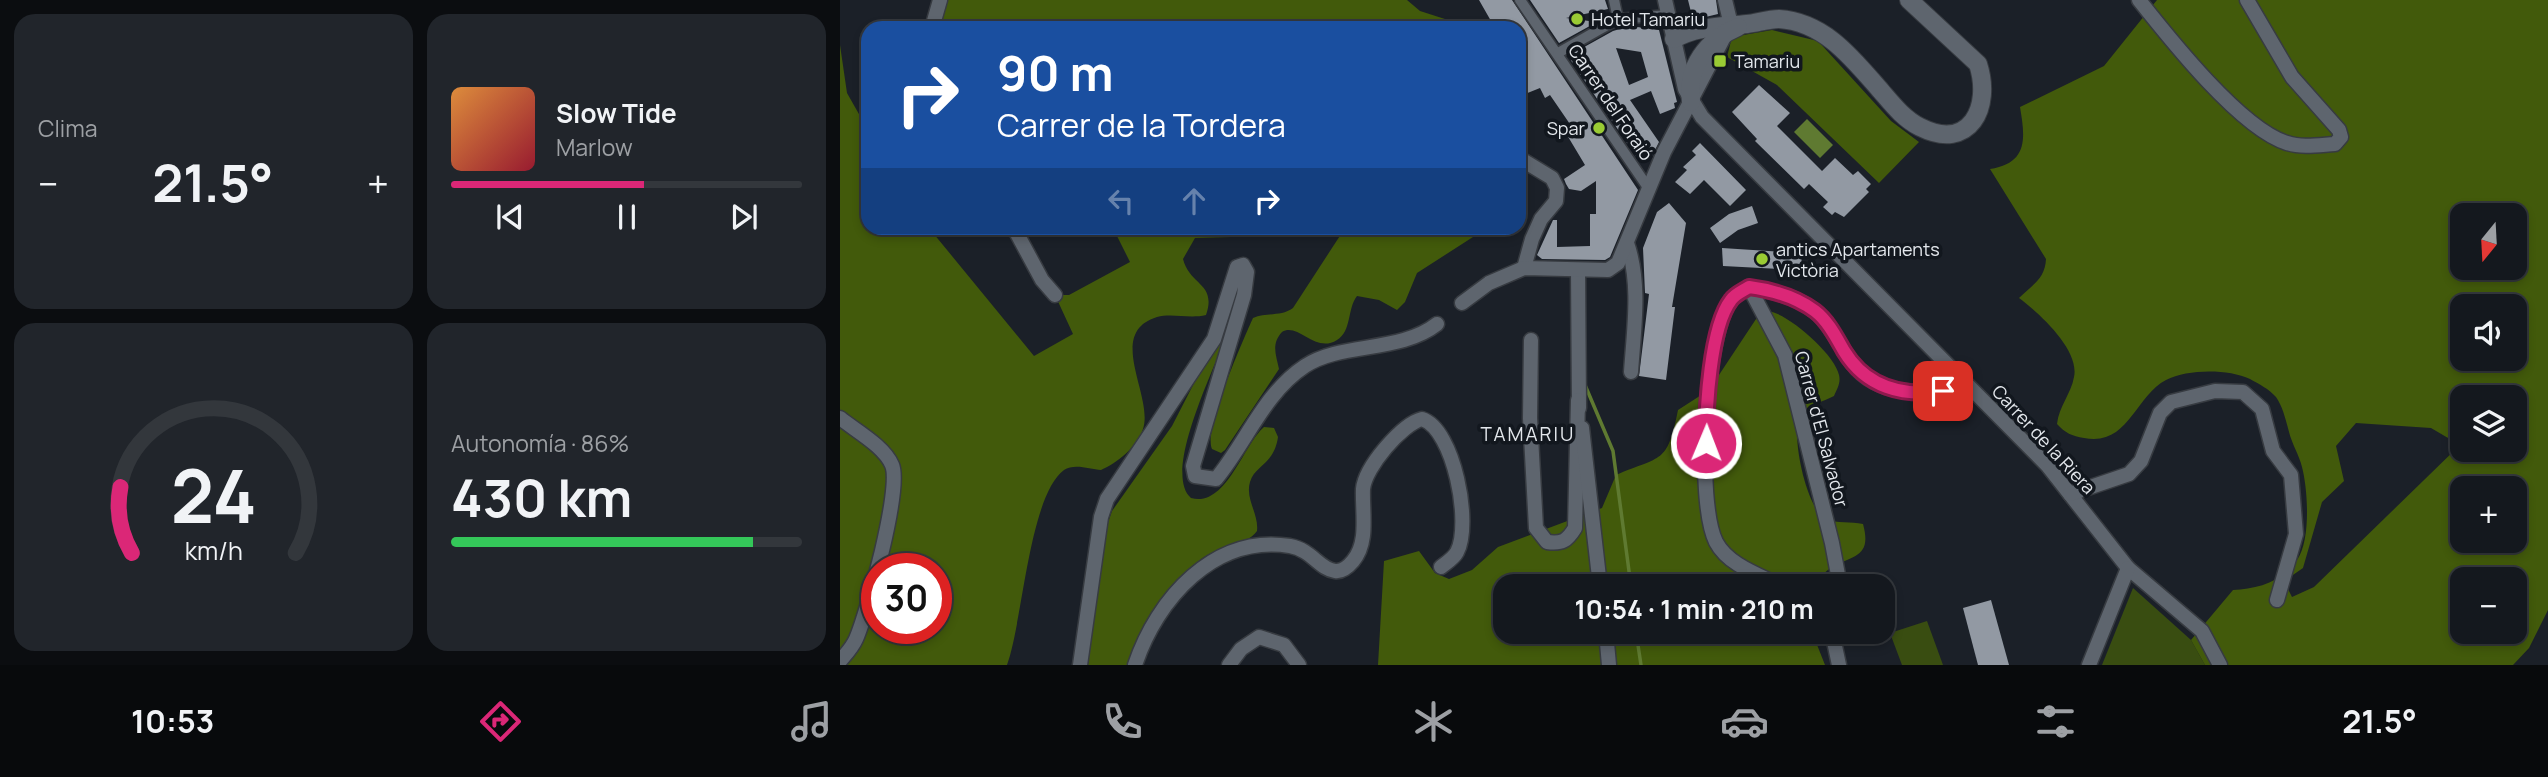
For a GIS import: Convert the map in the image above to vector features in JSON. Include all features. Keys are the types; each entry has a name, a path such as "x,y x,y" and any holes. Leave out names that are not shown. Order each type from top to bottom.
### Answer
{"street":[{"path":"934,21 940,0"},
{"name":"Carrer del Foraió","path":"1521,0 1649,189"},
{"path":"1614,0 1618,19"},
{"name":"Carrer de la Riera","path":"1665,0 1682,78 1691,102 1702,117 2047,466 2128,568 2202,631 2220,665"},
{"path":"1725,0 1734,27"},
{"path":"1674,39 1702,28 1734,27 1778,19 1820,32 1843,47 1903,117 1937,133 1963,130 1974,122 1982,108 1983,79 1978,64 1909,0"},
{"path":"2138,0 2209,82 2266,132 2283,142 2298,146 2335,144 2341,137 2339,130 2292,77 2247,0"},
{"path":"1558,53 1618,19 1669,15"},
{"path":"1462,303 1489,283 1524,268 1608,270 1614,267 1691,102 1691,81 1697,62 1709,44 1734,27"},
{"path":"1524,268 1541,219 1556,201 1557,188 1552,178 1526,162"},
{"path":"1018,235 1042,279 1055,295"},
{"path":"1627,243 1634,265 1636,291 1631,372"},
{"path":"1080,665 1101,517 1107,499 1214,339 1239,265 1246,267 1247,272 1244,295 1193,466 1195,476 1216,479 1262,408 1296,374 1319,359 1396,343 1437,324"},
{"path":"1531,340 1530,418 1536,528 1546,542 1559,544 1568,540 1575,528 1578,270"},
{"path":"1759,574 1727,557 1716,541 1711,525 1705,465 1707,401 1714,349 1730,301 1749,287 1794,299 1816,311 1827,323 1851,362 1863,376 1873,382 1897,390 1931,393 1965,383"},
{"name":"Carrer d'El Salvador","path":"1749,287 1785,355 1838,574"},
{"path":"2070,494 2129,474 2141,461 2160,413 2171,402 2193,394 2215,391 2242,392 2262,409 2273,452 2291,475 2296,534 2277,600"},
{"path":"1578,400 1590,482 1599,574"},
{"path":"840,418 887,457 895,478 892,506 861,626 852,649 840,661"},
{"path":"1135,665 1147,635 1182,585 1204,564 1219,556 1260,545 1288,546 1308,550 1326,567 1337,571 1346,568 1360,547 1365,519 1363,490 1370,470 1404,427 1422,419 1431,422 1437,430 1454,467 1464,512 1462,537 1457,554 1441,567"},
{"path":"2090,665 2128,568"},
{"path":"1230,665 1241,649 1259,637 1284,645 1299,665"},
{"path":"1607,644 1609,665"},
{"path":"1835,644 1839,665"}],"shaded area":[{"path":"940,0 1407,0 1420,11 1451,21 934,21"},
{"path":"2157,0 2548,0 2548,610 2529,648 2513,665 2205,665 2191,640 2233,590 2269,583 2284,574 2297,560 2305,540 2307,515 2301,463 2276,397 2250,379 2231,373 2196,372 2166,380 2155,387 2121,428 2099,439 2072,435 2057,424 2074,377 2071,355 2047,322 2019,298 2041,276 2046,259 1990,169 2012,161 2022,147 2020,107 2104,66","holes":["2450,385 2527,385 2527,462 2450,462 2450,455 2314,587 2292,597 2284,581 2303,568 2322,502 2344,481 2336,446 2356,423 2431,428 2450,439"]},
{"path":"1772,30 1818,41 1891,121 1919,142 1879,183 1777,85 1727,57 1732,37"},
{"path":"840,45 847,93 861,118 861,235 935,235 1034,356 1073,334 1055,295 1069,295 1130,262 1116,235 1233,235 1195,238 1183,259 1186,268 1208,297 1206,315 1157,317 1142,325 1134,337 1135,367 1145,415 1143,429 1136,442 1120,459 1101,470 1068,468 1052,484 1035,532 1007,665 840,665"},
{"path":"1807,119 1833,145 1820,158 1794,132"},
{"path":"1340,235 1476,235 1417,273 1405,302 1397,310 1379,300 1357,296 1345,331 1337,340 1321,343 1294,331 1282,332 1275,345 1279,369 1225,450 1221,453 1212,449 1213,424 1218,405 1253,318 1284,313 1293,308"},
{"path":"1772,312 1790,321 1812,338 1836,367 1839,383 1834,396 1812,405 1801,414 1797,437 1799,453 1812,502 1819,513 1830,521 1863,524 1863,549 1824,574 1493,574 1493,644 1817,644 1825,665 1378,665 1384,561 1419,551 1435,573 1449,579 1472,570 1498,547 1602,508 1616,475 1653,460 1666,449 1678,410 1709,390 1760,313"},
{"path":"1228,317 1232,320 1188,439 1183,464 1183,484 1191,498 1203,499 1214,494 1233,473 1264,427 1274,428 1278,437 1276,446 1269,459 1252,476 1249,488 1257,531 1238,544 1206,556 1189,571 1161,610 1131,665 1085,665 1104,534 1112,511 1172,426"},
{"path":"2133,588 2191,640 2205,665 2102,665"},
{"path":"1927,621 1943,665 1902,665 1894,644 1895,631"}],"building":[{"path":"1479,0 1512,0 1526,21 1491,21"},
{"path":"1530,0 1605,0 1608,9 1566,18 1597,22 1559,43"},
{"path":"1688,0 1716,0 1718,14 1693,20"},
{"path":"1526,21 1638,190 1610,257 1605,260 1542,259 1537,255 1553,220 1557,220 1557,247 1590,246 1590,214 1596,214 1596,181 1581,191 1569,189 1564,179 1585,165 1567,135 1574,130 1550,95 1545,98 1540,88 1526,94"},
{"path":"1630,26 1659,30 1677,102 1674,103 1675,108 1660,114 1651,91 1630,100 1659,142 1651,158 1643,150 1636,156 1568,56 1613,31","holes":["1616,48 1641,52 1648,77 1629,85"]},
{"path":"1759,85 1790,113 1777,126 1822,171 1835,158 1853,175 1858,171 1871,184 1866,189 1869,192 1844,217 1835,212 1832,215 1823,207 1828,202 1809,184 1804,189 1755,141 1757,139 1732,112"},
{"path":"1700,143 1746,190 1730,206 1704,180 1690,194 1675,182 1687,170 1683,167 1696,155 1692,151"},
{"path":"1669,203 1686,223 1672,307 1675,307 1666,380 1639,376 1649,294 1645,293 1643,248 1657,212"},
{"name":"antics Apartaments Victòria","path":"1752,206 1758,223 1738,230 1720,243 1710,228 1729,214"},
{"name":"antics Apartaments Victòria","path":"1722,248 1802,253 1801,270 1723,266"},
{"path":"1991,600 2009,665 1978,665 1963,608"}],"waterway":[{"path":"1585,385 1613,451 1629,574"},
{"path":"1638,644 1641,665"}],"place":[{"name":"Hotel Tamariu","path":"1577,19"},
{"name":"Tamariu","path":"1720,61"},
{"name":"Spar","path":"1599,128"},
{"name":"antics Apartaments Victòria","path":"1762,259"}],"district":[{"name":"TAMARIU","path":"1528,434"}],"route":[{"path":"1706,443 1707,401 1714,349 1730,301 1749,287 1794,299 1816,311 1827,323 1851,362 1863,376 1873,382 1897,390 1931,393 1943,391"}]}
